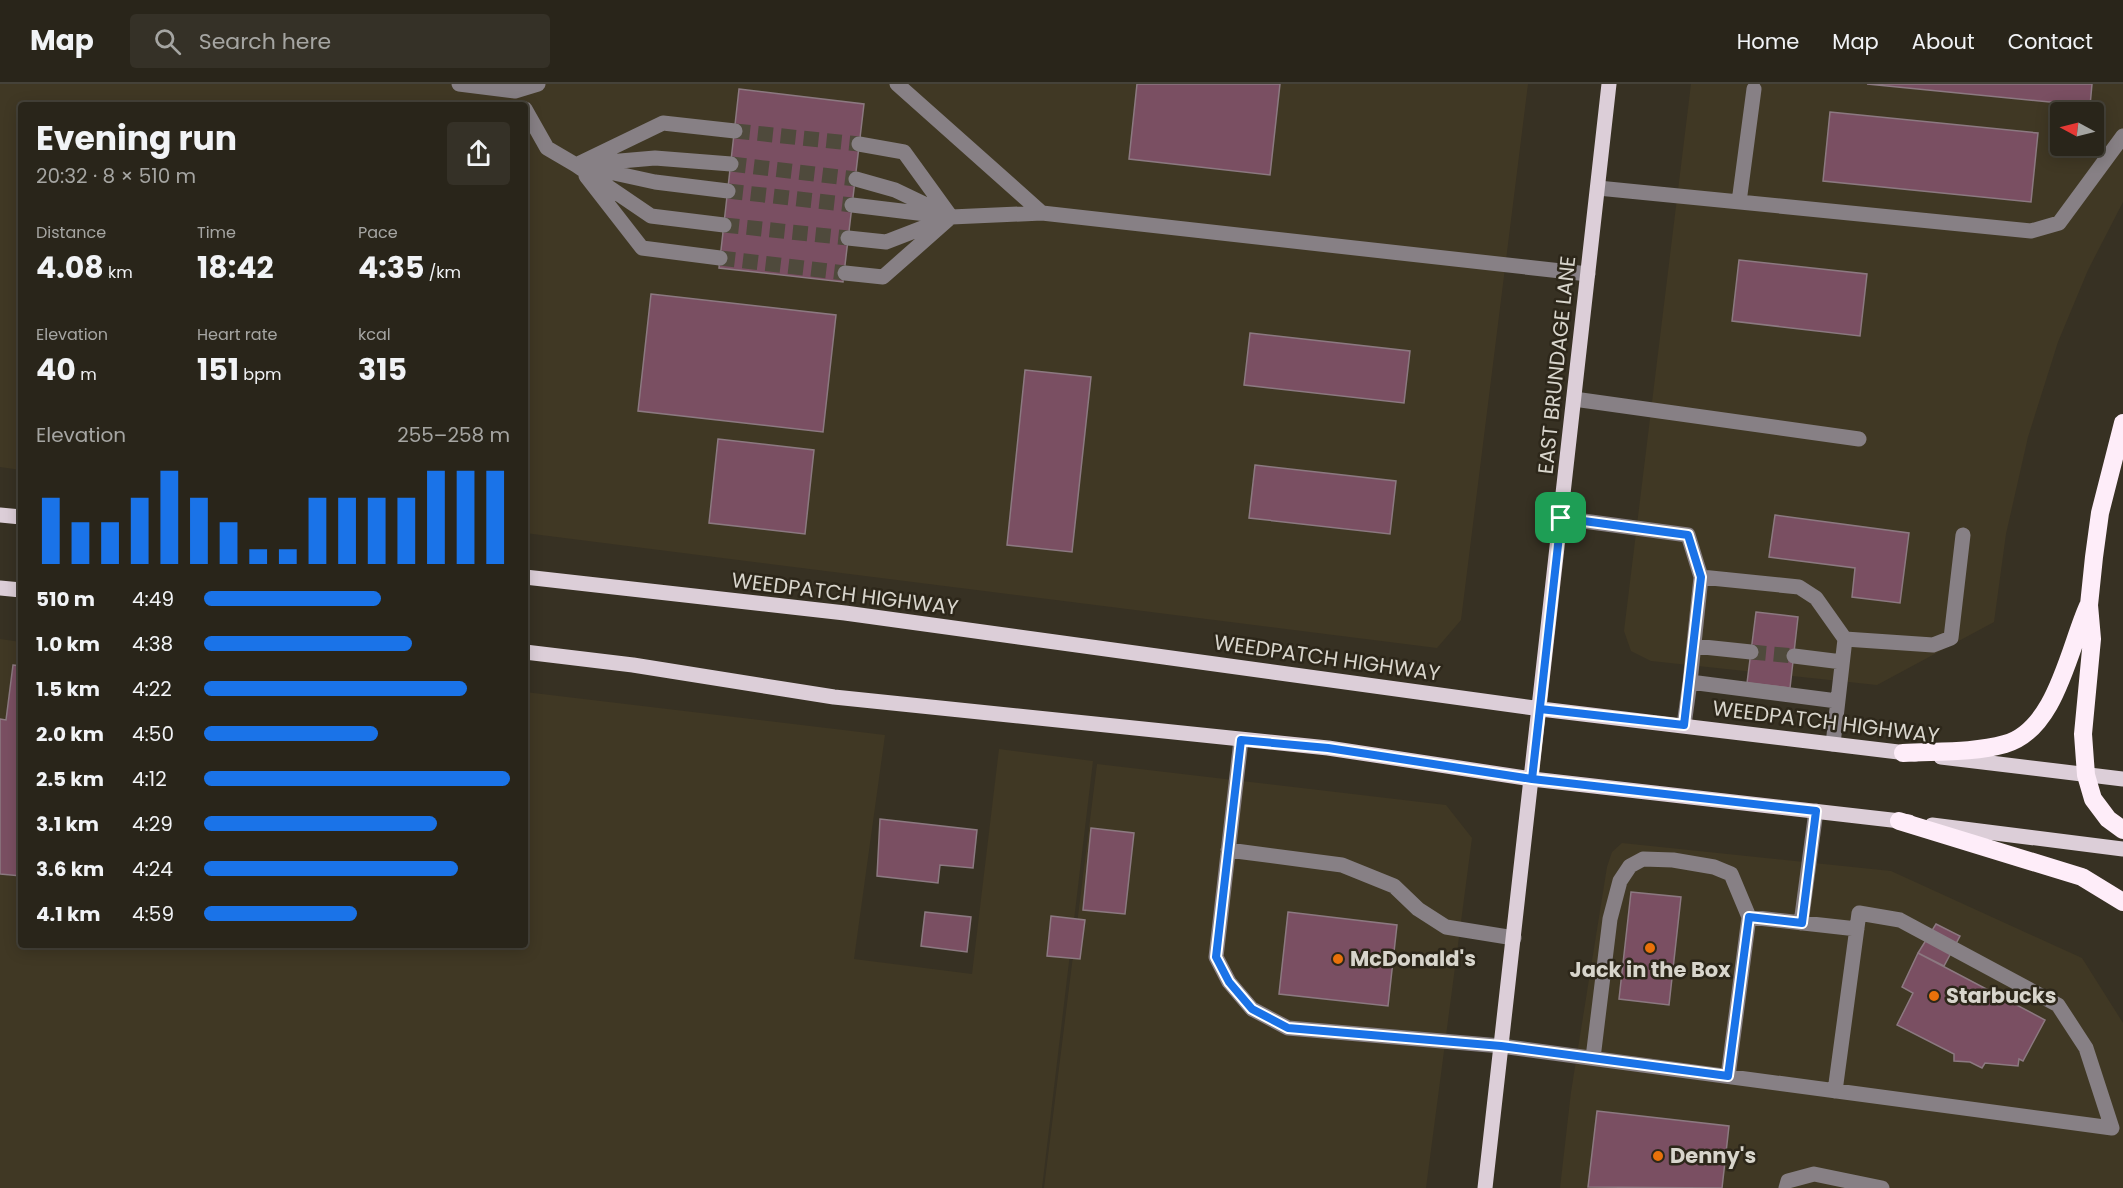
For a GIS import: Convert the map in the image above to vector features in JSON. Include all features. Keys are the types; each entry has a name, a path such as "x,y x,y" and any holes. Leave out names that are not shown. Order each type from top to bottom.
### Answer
{"highway":[{"path":"2123,423 2100,513 2089,605 2092,639 2083,734 2086,775 2093,799 2108,819 2123,830"},
{"path":"1903,753 2007,744 2031,729 2049,707 2089,605"},
{"path":"1899,821 2074,874 2123,902"}],"main road":[{"name":"EAST BRUNDAGE LANE","path":"1485,1188 1609,84"},
{"path":"0,515 18,517"},
{"name":"WEEDPATCH HIGHWAY","path":"528,577 845,613 1540,709 2123,779"},
{"path":"0,588 18,590"},
{"path":"528,652 633,665 834,697 1328,748 1532,779 2123,849"}],"lane":[{"path":"459,84 521,102 538,84"},
{"path":"897,84 1042,213"},
{"path":"1739,202 1754,89"},
{"path":"528,114 547,148 651,216 724,225"},
{"path":"576,165 663,123 735,131"},
{"path":"1598,188 2031,231 2059,223 2123,135"},
{"path":"859,144 904,152 951,217"},
{"path":"576,165 655,158 731,164"},
{"path":"576,165 655,182 728,191"},
{"path":"576,165 642,248 720,258"},
{"path":"856,179 895,190 951,217"},
{"path":"852,205 951,217 1042,213 1588,274"},
{"path":"848,238 886,242 951,217"},
{"path":"845,273 883,277 951,217"},
{"path":"1574,399 1859,439"},
{"path":"1561,518 1688,535 1701,577 1684,725"},
{"path":"1845,639 1933,645 1951,638 1963,535"},
{"path":"1701,577 1799,587 1816,598 1845,639 1833,744"},
{"path":"1694,646 1751,652"},
{"path":"1794,656 1842,662"},
{"path":"1690,682 1838,701"},
{"path":"1241,740 1216,957 1229,982 1252,1009 1288,1028 1501,1046 2112,1128 2086,1048 2058,1005 1900,920 1859,913 1835,1090"},
{"path":"1802,923 1816,811"},
{"path":"1228,850 1342,866 1394,886 1418,909 1446,927 1514,938"},
{"path":"1593,1058 1610,919 1620,881 1630,866 1643,859 1673,860 1714,867 1731,874 1749,917 1728,1076"},
{"path":"1749,917 1857,929"},
{"path":"1786,1188 1788,1181 1814,1174 1882,1188"}],"shaded area":[{"path":"0,84 1528,84 1461,620 1437,648 528,533 528,102 18,102 18,470 0,467"},
{"path":"1691,84 2123,84 2123,202 2088,270 2058,342 2028,437 2006,534 1994,622 1877,685 1651,661 1631,651 1624,631"},
{"path":"0,639 18,642 18,948 528,948 528,692 885,735 854,959 972,974 999,749 1093,761 1042,1188 0,1188"},
{"path":"1097,764 1446,805 1472,838 1426,1188 1044,1188"},
{"path":"1622,843 1891,871 2082,958 2123,1023 2123,1188 1560,1188 1571,1092 1607,867 1612,852"}],"building":[{"path":"1137,84 1280,84 1270,175 1129,159"},
{"path":"1867,84 2092,84 2090,102 2050,102"},
{"path":"739,89 864,104 843,282 719,268"},
{"path":"1830,112 2038,133 2031,202 1823,181"},
{"path":"1739,260 1867,274 1860,336 1732,321"},
{"path":"651,294 836,315 823,432 638,411"},
{"path":"1250,333 1410,351 1404,403 1244,385"},
{"path":"1025,370 1091,377 1072,552 1007,545"},
{"path":"718,439 814,450 805,534 709,523"},
{"path":"1255,465 1396,481 1390,534 1249,518"},
{"path":"1775,515 1909,533 1900,603 1852,597 1855,568 1769,557"},
{"path":"1756,612 1798,617 1790,688 1747,683"},
{"path":"13,665 18,666 18,876 0,874 0,719 6,720"},
{"path":"880,819 977,830 973,868 940,865 938,883 877,876"},
{"path":"1091,828 1134,833 1125,914 1083,910"},
{"name":"Jack in the Box","path":"1631,892 1681,897 1669,1005 1619,999"},
{"path":"925,912 971,917 967,952 921,946"},
{"name":"McDonald's","path":"1288,912 1397,925 1388,1006 1279,994"},
{"path":"1051,916 1085,920 1080,959 1047,956"},
{"path":"1936,924 1960,936 1944,966 1918,953"},
{"path":"1918,953 2045,1020 2023,1061 2019,1059 2018,1066 1985,1063 1982,1068 1970,1062 1954,1061 1954,1054 1897,1025 1913,993 1902,987"},
{"name":"Denny's","path":"1597,1111 1729,1126 1722,1188 1588,1187"}],"tunnel":[{"path":"735,131 859,144"},
{"path":"731,164 856,179"},
{"path":"728,191 852,205"},
{"path":"724,225 848,238"},
{"path":"720,258 845,273"},
{"path":"1751,652 1794,656"}],"place":[{"name":"Jack in the Box","path":"1650,948"},
{"name":"McDonald's","path":"1338,959"},
{"name":"Starbucks","path":"1934,996"},
{"name":"Denny's","path":"1658,1156"}],"route":[{"path":"1561,518 1532,779 1328,748 1241,740 1216,957 1229,982 1252,1009 1288,1028 1501,1046 1728,1076 1749,917 1802,923 1816,811 1532,779 1540,709 1684,725 1690,682 1701,577 1688,535 1561,518"}]}
